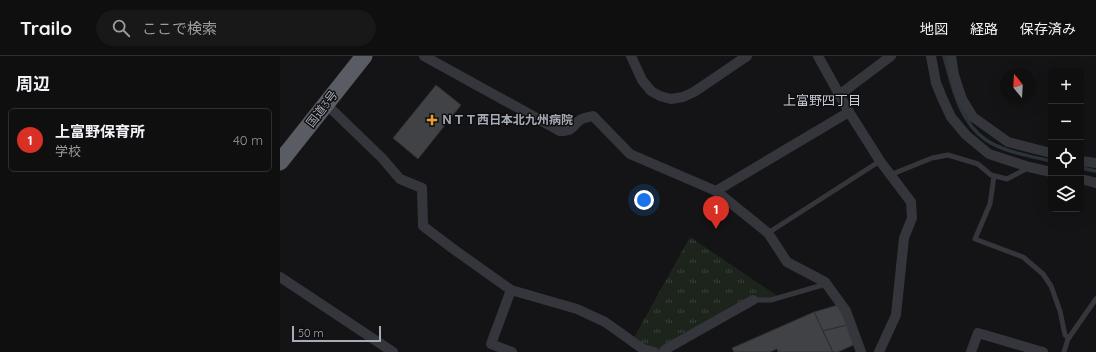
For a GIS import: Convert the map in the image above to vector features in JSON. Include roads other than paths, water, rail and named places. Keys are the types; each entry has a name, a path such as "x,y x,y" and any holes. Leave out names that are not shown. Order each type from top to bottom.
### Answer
{"highway":[{"name":"国道3号","path":"280,162 364,56"}],"street":[{"path":"424,56 560,132 569,132 580,120 593,116 630,154 716,191 768,233 788,262 826,284 846,311 861,352"},
{"path":"631,56 642,80 651,91 660,96 671,99 683,97 694,92 747,56"},
{"path":"818,56 849,112 880,161 912,202 912,218 904,238 896,315 879,352"},
{"path":"839,95 891,56"},
{"path":"931,56 936,83 943,100 951,117 966,135 989,154 1029,168 1048,171"},
{"path":"952,56 954,75 962,99 973,118 1008,142 1048,152"},
{"path":"326,104 382,158 400,179 422,188 423,226 452,248 511,290 577,309 605,322 643,349 654,352"},
{"path":"716,191 849,112"},
{"path":"1084,161 1096,163"},
{"path":"1084,180 1096,182"},
{"path":"280,277 393,352"},
{"path":"511,290 491,344 512,352"},
{"path":"663,352 753,300"},
{"path":"971,352 978,333 1043,352"}],"lane":[{"path":"890,175 932,158 948,155 978,164 991,175 1007,179 1029,168"},
{"path":"768,233 880,161"},
{"path":"994,176 990,204 975,239 1023,257 1043,274 1051,286 1060,311 1065,334 1069,338"},
{"path":"753,300 771,300 826,284"},
{"path":"1064,352 1069,338 1096,300"}],"waterway":[{"path":"944,56 958,102 969,123 977,132 986,140 1001,148 1048,160"},
{"path":"1084,169 1096,171"}],"place":[{"name":"ＮＴＴ西日本北九州病院","path":"432,120"},
{"name":"上富野保育所","path":"716,229"}],"district":[{"name":"上富野四丁目","path":"822,100"}]}
